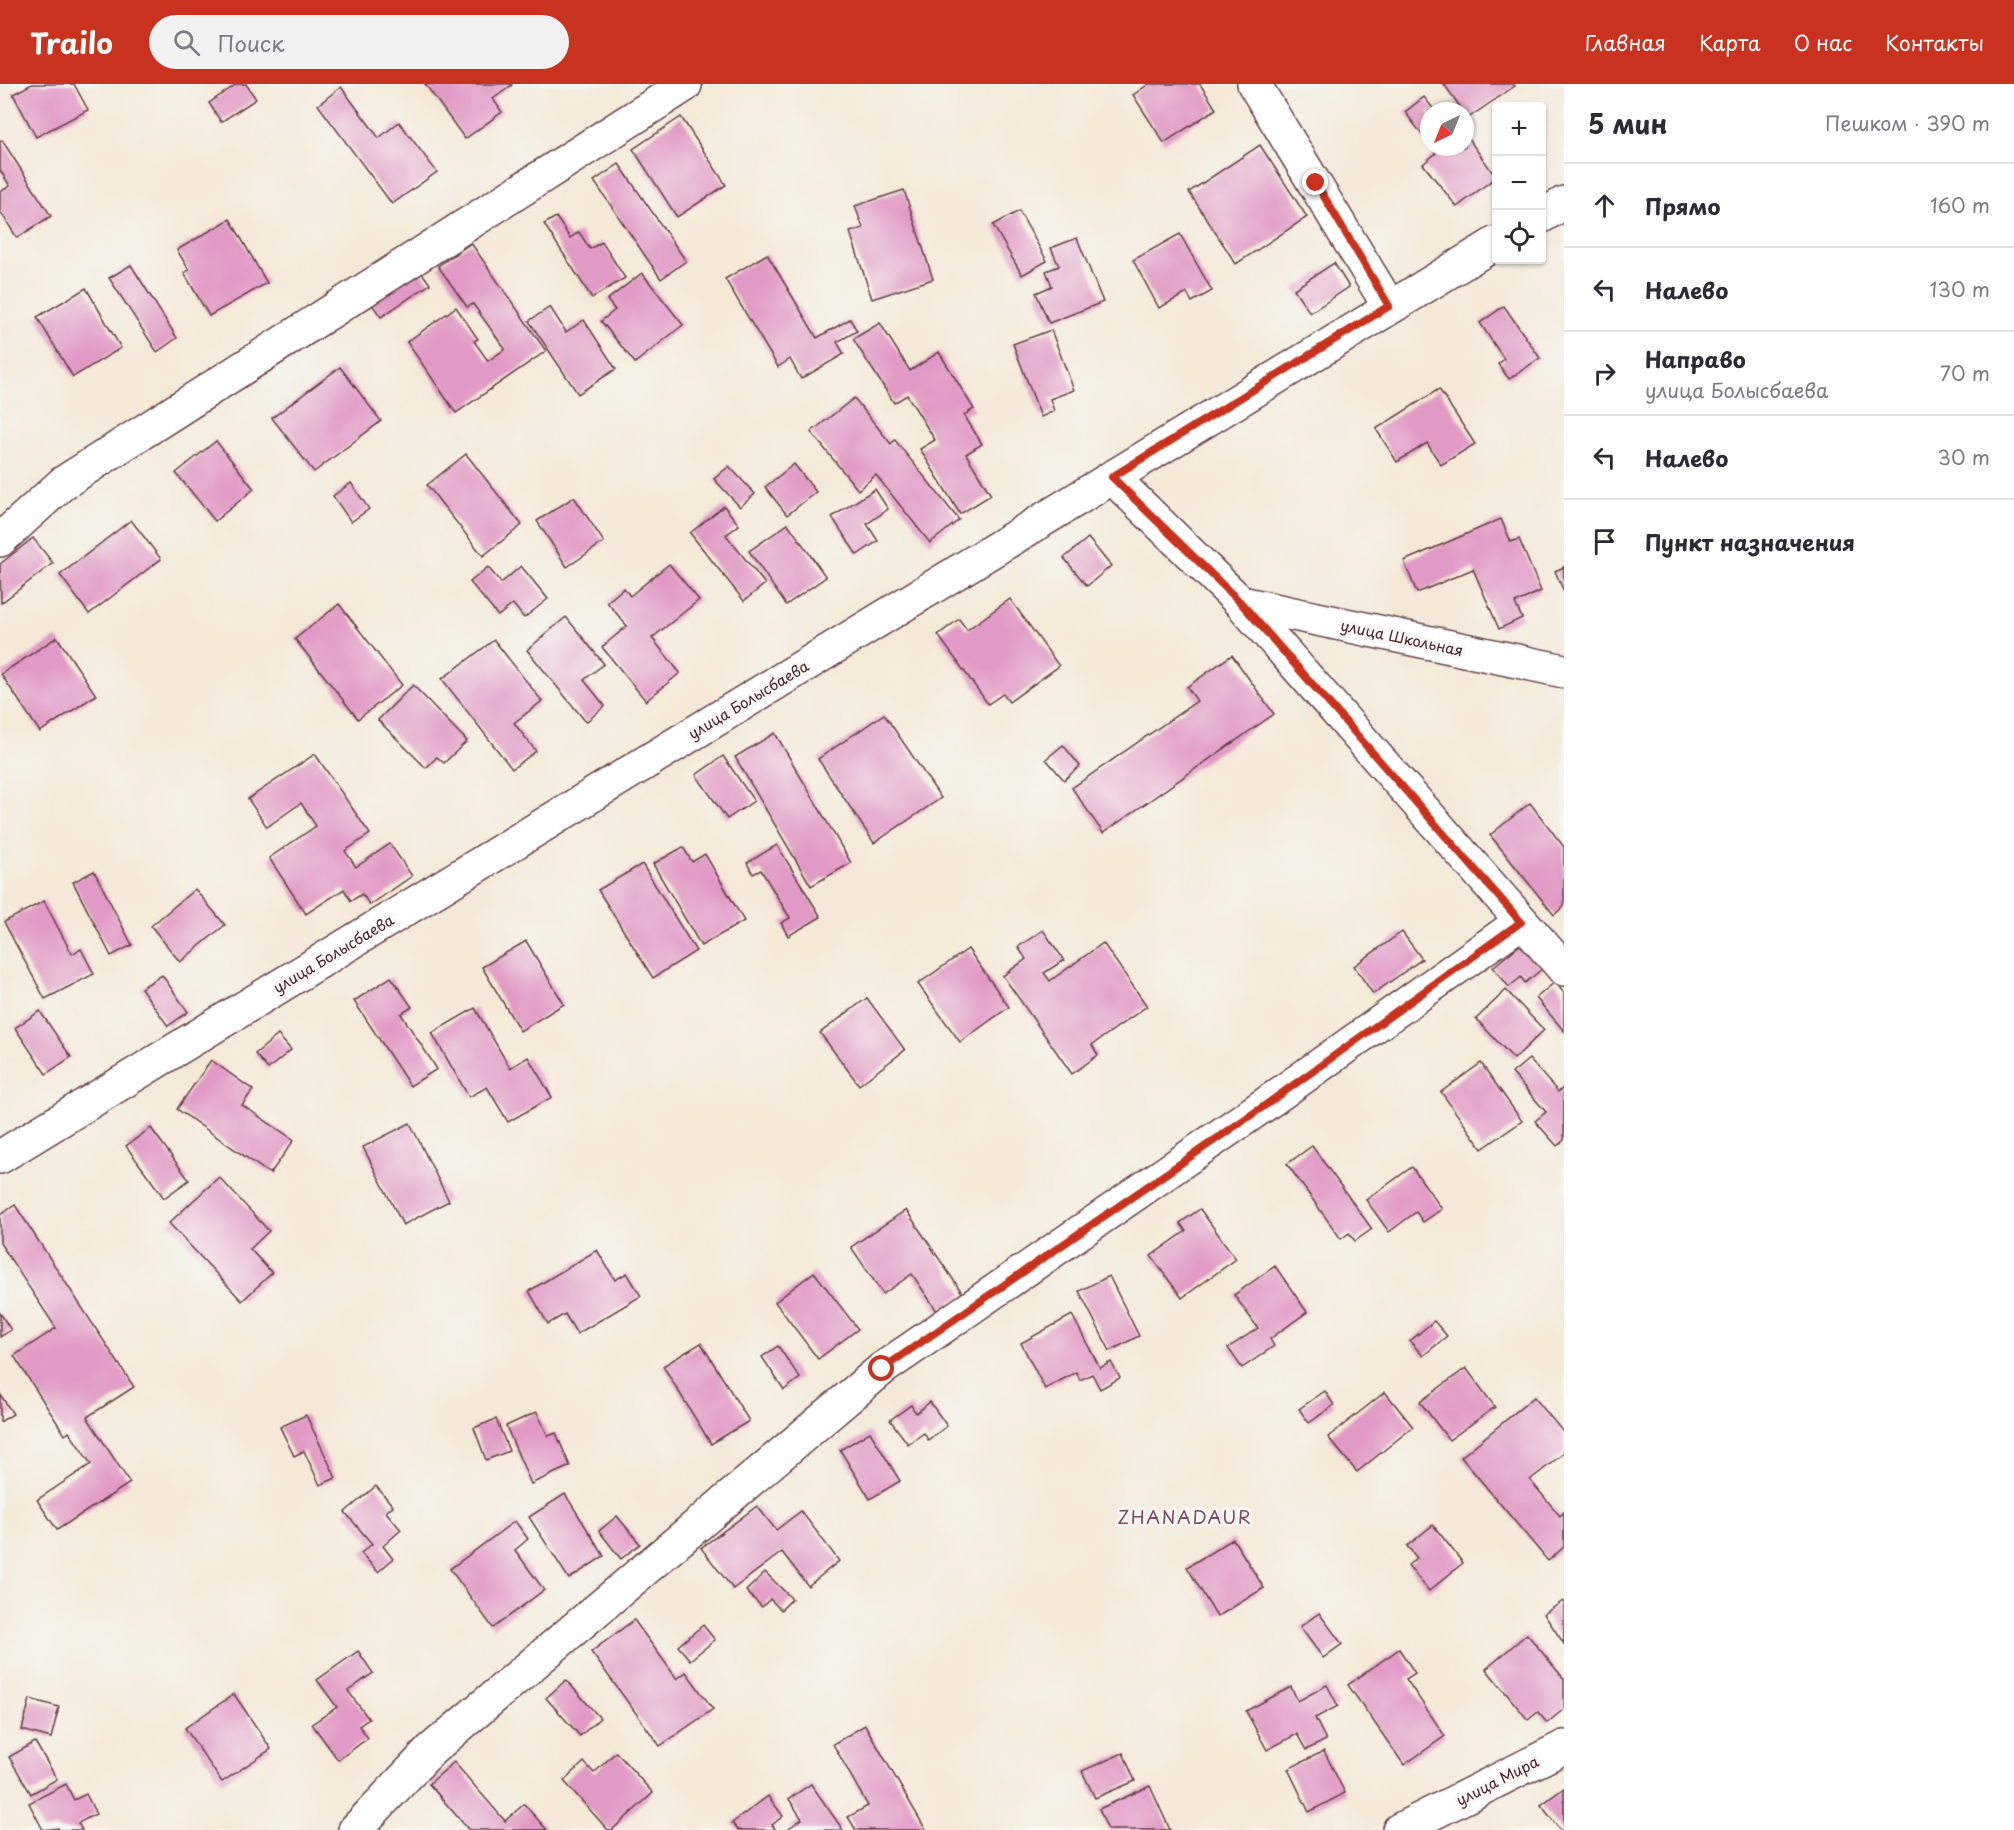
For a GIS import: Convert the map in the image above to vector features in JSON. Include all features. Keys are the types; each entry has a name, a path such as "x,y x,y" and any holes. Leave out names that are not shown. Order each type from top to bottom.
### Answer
{"street":[{"path":"0,540 63,483 685,84"},
{"path":"1254,84 1389,306"},
{"path":"1546,214 1564,203"},
{"name":"улица Болысбаева","path":"0,1157 1389,306 1492,246"},
{"path":"1112,477 1241,603 1564,969"},
{"name":"улица Школьная","path":"1241,603 1564,671"},
{"path":"355,1830 431,1750 882,1369 1267,1104 1521,922"},
{"name":"улица Мира","path":"1399,1830 1564,1747"}],"building":[{"path":"32,84 74,84 88,110 36,137 13,94"},
{"path":"237,84 246,84 256,99 221,122 209,103"},
{"path":"425,84 512,85 493,99 502,112 465,139"},
{"path":"1149,84 1200,84 1216,109 1164,143 1133,95"},
{"path":"1444,84 1513,84 1515,86 1474,114 1474,102 1457,102"},
{"path":"341,87 379,138 399,122 437,172 392,204 318,105"},
{"path":"1424,97 1428,102 1420,102 1420,132 1405,112"},
{"path":"681,117 726,185 677,217 633,149"},
{"path":"2,140 51,216 17,238 0,211 0,192 10,186 0,170 0,142"},
{"path":"1260,145 1307,217 1236,264 1189,192"},
{"path":"1474,146 1492,171 1492,180 1457,207 1423,164 1432,156 1474,156"},
{"path":"619,164 686,261 661,279 594,181"},
{"path":"904,190 933,279 872,299 850,232 863,228 855,206"},
{"path":"1019,211 1047,261 1022,275 993,225"},
{"path":"556,217 570,238 579,232 590,249 602,242 625,278 592,298 544,224"},
{"path":"230,219 267,283 209,316 184,273 189,270 177,250"},
{"path":"1180,234 1212,291 1192,302 1187,293 1159,308 1133,260"},
{"path":"1077,238 1103,302 1049,323 1036,293 1052,286 1046,271 1059,266 1051,248"},
{"path":"471,243 546,351 456,413 407,342 456,307 478,339 474,341 488,361 505,349 473,304 467,307 438,266"},
{"path":"767,254 817,338 850,319 857,331 837,342 844,354 801,379 790,359 778,367 725,279"},
{"path":"1334,263 1349,287 1310,313 1294,289"},
{"path":"131,265 177,338 157,352 109,278"},
{"path":"417,266 430,284 381,317 368,299"},
{"path":"642,273 683,325 635,363 601,321 615,310 607,300"},
{"path":"86,288 121,348 73,377 37,317"},
{"path":"1504,306 1540,358 1509,379 1498,364 1504,359 1480,323"},
{"path":"550,307 566,332 584,320 616,369 578,394 529,321"},
{"path":"880,323 910,371 939,352 974,409 964,415 982,444 966,454 991,495 960,514 920,449 935,440 907,395 894,403 853,339"},
{"path":"1051,330 1074,390 1050,399 1054,411 1041,417 1013,344"},
{"path":"340,367 381,421 314,472 272,418"},
{"path":"1439,389 1475,444 1441,465 1427,443 1397,462 1376,429"},
{"path":"854,398 891,444 895,440 959,520 930,543 876,475 858,490 811,432"},
{"path":"216,441 254,489 215,521 176,473"},
{"path":"466,454 522,525 483,556 427,485"},
{"path":"794,464 816,492 787,515 765,487"},
{"path":"729,466 755,494 740,507 714,479"},
{"path":"351,483 369,509 351,522 333,496"},
{"path":"875,489 888,509 867,524 878,541 857,555 832,517"},
{"path":"574,497 604,542 567,567 537,521"},
{"path":"724,506 739,525 726,535 765,584 744,601 690,533"},
{"path":"1501,519 1511,542 1519,539 1541,591 1515,603 1522,618 1499,629 1473,569 1417,593 1404,561"},
{"path":"131,520 161,559 89,614 60,575"},
{"path":"788,524 826,577 786,605 749,551"},
{"path":"33,538 53,563 1,603 0,564"},
{"path":"1088,538 1111,566 1087,586 1064,558"},
{"path":"669,564 699,600 652,638 680,673 646,701 602,647 627,626 607,602 624,588 630,596"},
{"path":"521,566 548,599 524,618 513,604 498,616 470,582 488,567 501,583"},
{"path":"1564,567 1564,592 1555,571"},
{"path":"1010,599 1059,666 1009,702 1003,694 988,704 938,635 959,619 967,630"},
{"path":"339,604 402,685 358,719 295,639"},
{"path":"566,617 604,664 584,680 605,706 586,722 527,650"},
{"path":"57,637 96,695 40,732 1,674"},
{"path":"494,640 542,701 514,723 536,751 512,769 442,679"},
{"path":"1232,655 1274,714 1103,833 1072,788 1197,701 1187,687"},
{"path":"413,685 467,741 444,763 437,757 426,768 378,720"},
{"path":"884,714 941,798 874,843 818,759"},
{"path":"775,733 851,863 811,886 735,757"},
{"path":"1063,745 1080,766 1064,780 1046,759"},
{"path":"315,754 370,834 345,851 356,867 390,844 412,876 370,905 362,894 351,901 344,889 306,914 269,858 316,826 301,803 267,827 248,799"},
{"path":"723,756 754,801 727,819 696,775"},
{"path":"1530,803 1564,847 1564,906 1554,915 1490,835"},
{"path":"777,845 821,917 788,936 781,923 790,918 761,870 753,874 747,863"},
{"path":"683,847 692,862 705,854 744,921 701,946 653,864"},
{"path":"642,864 696,951 653,978 598,890"},
{"path":"94,871 132,945 111,956 73,882"},
{"path":"195,889 225,925 180,962 151,926"},
{"path":"44,901 72,954 81,949 94,974 45,999 4,922"},
{"path":"1043,930 1064,960 1044,973 1050,981 1103,943 1147,1006 1092,1045 1098,1055 1072,1074 1003,976 1026,959 1018,947"},
{"path":"1402,932 1422,959 1373,994 1354,966"},
{"path":"526,941 564,1004 520,1031 482,967"},
{"path":"1521,944 1542,969 1525,983 1521,977 1509,987 1493,967"},
{"path":"968,949 1009,1007 960,1042 918,984"},
{"path":"162,975 188,1012 168,1026 141,988"},
{"path":"391,977 412,1007 401,1014 437,1069 410,1086 354,1001"},
{"path":"1555,982 1564,993 1564,1031 1536,998"},
{"path":"1506,990 1544,1030 1514,1059 1476,1019"},
{"path":"867,998 905,1050 859,1085 820,1033"},
{"path":"475,1008 510,1068 528,1057 552,1097 508,1122 487,1087 469,1097 432,1033"},
{"path":"40,1011 71,1057 46,1074 15,1028"},
{"path":"278,1035 291,1050 268,1069 255,1054"},
{"path":"1529,1059 1558,1092 1564,1087 1564,1140 1557,1146 1535,1121 1546,1112 1512,1073"},
{"path":"211,1060 253,1090 242,1105 294,1140 270,1174 177,1109"},
{"path":"1481,1063 1522,1121 1482,1149 1441,1092"},
{"path":"410,1123 449,1201 403,1225 363,1147"},
{"path":"151,1128 189,1180 164,1198 126,1146"},
{"path":"1312,1146 1372,1229 1355,1241 1349,1233 1341,1239 1287,1164"},
{"path":"1412,1167 1442,1209 1423,1222 1416,1212 1389,1232 1366,1200"},
{"path":"219,1177 269,1231 250,1249 272,1273 242,1301 169,1223"},
{"path":"15,1205 134,1387 87,1417 130,1483 57,1530 37,1500 91,1464 69,1432 65,1435 14,1356 56,1328 0,1243 0,1215"},
{"path":"1200,1209 1236,1259 1182,1298 1151,1256 1186,1231 1180,1223"},
{"path":"906,1210 963,1294 937,1311 912,1274 883,1294 851,1247"},
{"path":"597,1250 615,1280 627,1273 641,1296 577,1334 565,1314 548,1324 529,1291"},
{"path":"1275,1266 1307,1312 1270,1339 1274,1346 1242,1368 1228,1348 1258,1328 1234,1295"},
{"path":"814,1272 858,1329 818,1359 775,1302"},
{"path":"1109,1276 1139,1336 1110,1351 1079,1291"},
{"path":"0,1313 11,1330 0,1337"},
{"path":"1072,1315 1100,1368 1111,1362 1120,1378 1100,1389 1092,1374 1080,1380 1076,1372 1045,1389 1021,1343"},
{"path":"1434,1321 1447,1336 1423,1356 1410,1341"},
{"path":"701,1343 749,1421 711,1444 663,1366"},
{"path":"778,1346 800,1378 784,1390 762,1357"},
{"path":"1466,1368 1495,1407 1449,1440 1420,1402"},
{"path":"1325,1391 1334,1405 1309,1423 1299,1409"},
{"path":"1385,1392 1413,1427 1357,1472 1328,1437"},
{"path":"0,1394 13,1414 0,1422"},
{"path":"1534,1397 1564,1433 1564,1453 1530,1480 1560,1516 1564,1512 1564,1547 1548,1561 1461,1457"},
{"path":"930,1402 947,1426 928,1440 924,1433 908,1444 890,1420 911,1405 916,1413"},
{"path":"537,1412 548,1436 556,1433 570,1466 531,1484 506,1426"},
{"path":"306,1415 336,1478 320,1485 304,1451 294,1456 280,1427"},
{"path":"496,1419 509,1451 486,1460 474,1428"},
{"path":"870,1432 900,1481 870,1499 840,1450"},
{"path":"376,1486 393,1506 386,1512 401,1530 383,1546 393,1559 378,1572 361,1553 372,1544 345,1512"},
{"path":"565,1494 604,1556 569,1579 529,1517"},
{"path":"757,1506 776,1530 801,1511 839,1561 808,1586 782,1552 733,1589 701,1548"},
{"path":"617,1516 640,1544 621,1559 599,1531"},
{"path":"515,1521 528,1539 515,1550 544,1590 493,1628 450,1569"},
{"path":"1433,1525 1463,1563 1429,1591 1408,1565 1417,1558 1407,1546"},
{"path":"1233,1539 1264,1588 1217,1617 1187,1567"},
{"path":"765,1572 792,1599 781,1610 770,1599 762,1607 746,1591"},
{"path":"1563,1601 1564,1603 1564,1644 1544,1614"},
{"path":"1319,1613 1342,1644 1323,1658 1300,1627"},
{"path":"634,1620 677,1679 686,1672 713,1709 660,1746 591,1652"},
{"path":"703,1625 715,1640 690,1660 678,1646"},
{"path":"1527,1634 1564,1679 1564,1709 1547,1723 1538,1712 1528,1720 1486,1669"},
{"path":"1399,1649 1415,1673 1406,1679 1445,1736 1404,1765 1348,1685"},
{"path":"358,1651 373,1673 348,1691 369,1719 359,1726 368,1738 338,1760 312,1724 337,1707 317,1680"},
{"path":"566,1680 600,1718 580,1736 546,1698"},
{"path":"1327,1685 1338,1706 1315,1718 1326,1740 1306,1750 1297,1734 1267,1750 1246,1711 1291,1687 1298,1701"},
{"path":"234,1694 271,1749 222,1782 185,1728"},
{"path":"30,1699 59,1707 51,1738 22,1730"},
{"path":"865,1725 926,1830 856,1830 848,1817 868,1806 833,1744"},
{"path":"35,1742 57,1779 31,1794 9,1757"},
{"path":"1324,1751 1345,1793 1309,1812 1288,1769"},
{"path":"616,1752 653,1793 612,1830 608,1830 564,1781 584,1762 594,1773"},
{"path":"1123,1753 1135,1781 1095,1798 1082,1771"},
{"path":"454,1762 505,1821 524,1804 547,1830 469,1830 429,1784"},
{"path":"66,1784 74,1800 86,1794 96,1814 78,1823 82,1830 59,1830 58,1828 43,1830 29,1803"},
{"path":"811,1784 843,1830 791,1830 789,1828 802,1819 789,1799"},
{"path":"1150,1786 1170,1830 1108,1830 1099,1809"},
{"path":"1564,1788 1564,1830 1560,1830 1541,1805"},
{"path":"768,1796 783,1816 772,1825 776,1830 738,1830 732,1823"}],"district":[{"name":"ZHANADAUR","path":"1185,1516"}],"route":[{"path":"882,1369 1267,1104 1521,922 1241,603 1112,477 1389,306 1316,183"}]}
